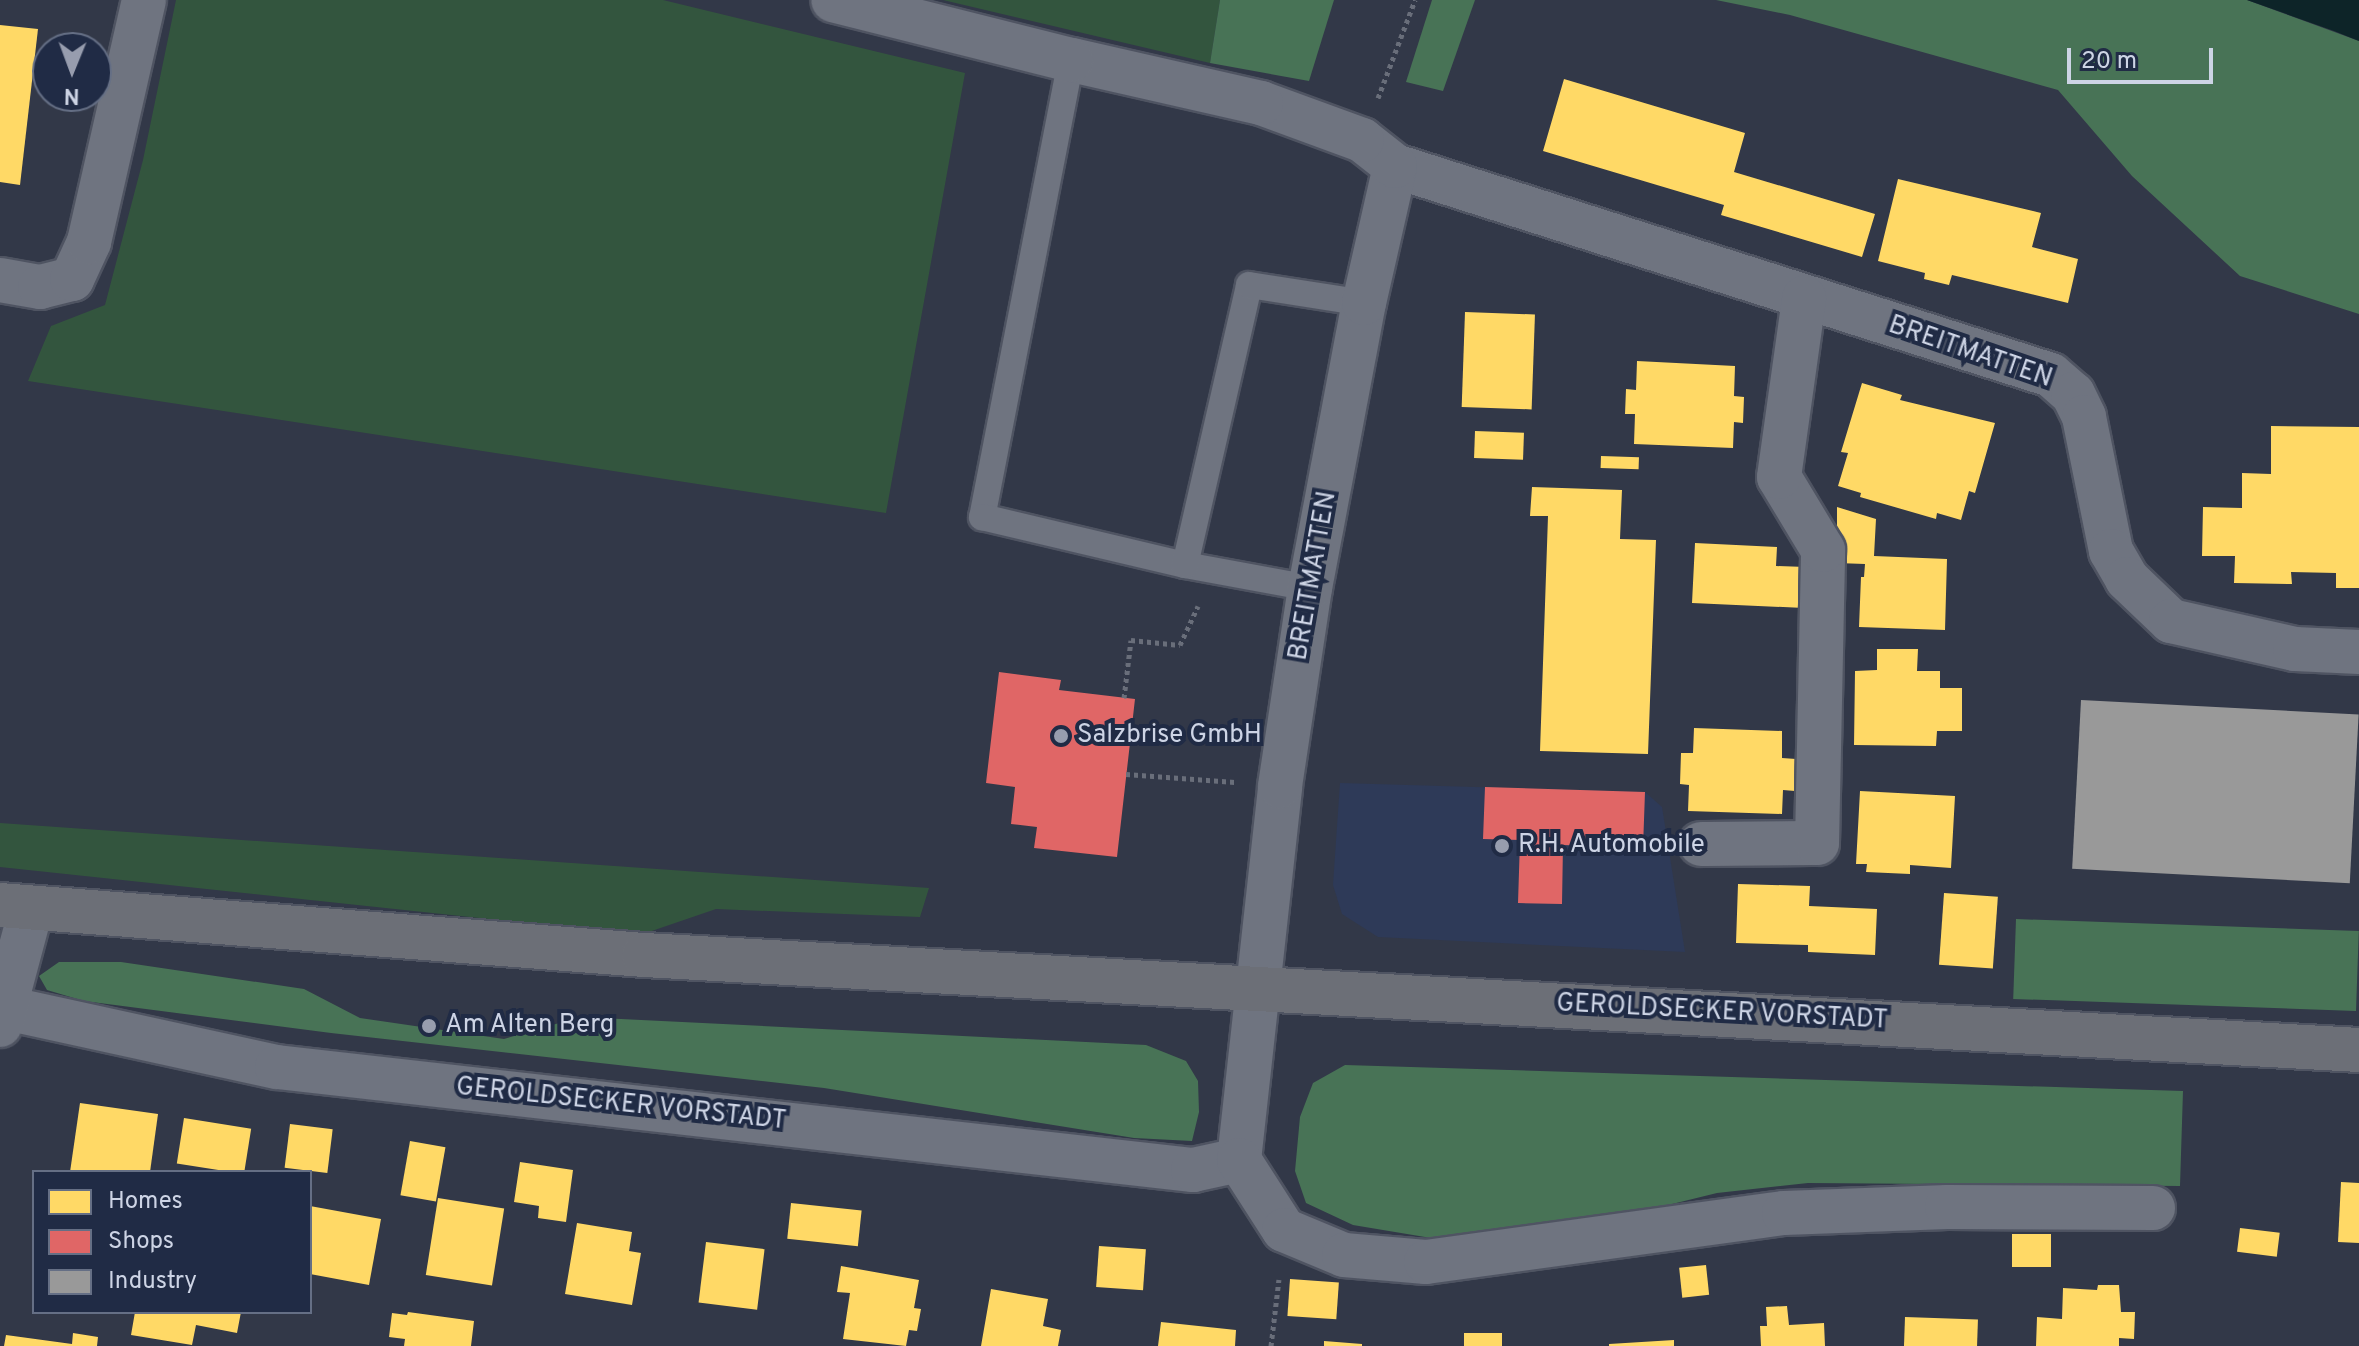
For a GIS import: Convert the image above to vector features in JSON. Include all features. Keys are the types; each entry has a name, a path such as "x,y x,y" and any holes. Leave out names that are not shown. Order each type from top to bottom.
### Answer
{"main road":[{"name":"GEROLDSECKER VORSTADT","path":"15,907 644,955 1255,990 1831,1018 2359,1050"}],"street":[{"path":"0,280 40,287 72,279 89,242 144,0"},
{"name":"BREITMATTEN","path":"833,0 1071,60 1261,103 1378,153 1804,298 2051,375 2073,394 2084,417 2111,551 2127,579 2171,621 2295,649 2359,652"},
{"name":"BREITMATTEN","path":"1255,990 1280,786 1310,588 1364,303 1378,153"},
{"path":"1701,844 1817,843 1823,550 1779,477 1804,298"},
{"path":"3,1016 15,907"},
{"path":"1255,990 1239,1160 1284,1230 1344,1255 1426,1262 1784,1213 1947,1207 2153,1208"},
{"name":"GEROLDSECKER VORSTADT","path":"3,1016 277,1067 1193,1170 1239,1160"}],"lane":[{"path":"1071,60 982,517 1196,568 1310,588"},
{"path":"1196,568 1249,285 1364,303"}],"path":[{"path":"1378,153 1415,0"},
{"path":"1124,698 1131,640 1180,645 1206,589 1196,568"},
{"path":"1126,774 1224,781"},
{"path":"1271,1346 1284,1230"}],"shaded area":[{"path":"2247,0 2359,0 2359,41 2334,31"},
{"name":"R.H. Automobile","path":"1340,783 1645,792 1662,807 1685,952 1378,937 1342,914 1333,885"}],"green space":[{"path":"176,0 663,0 965,73 886,513 28,381 51,326 105,305 143,160"},
{"path":"943,0 1220,0 1210,63"},
{"path":"1220,0 1334,0 1309,81 1210,63"},
{"path":"1432,0 1475,0 1443,91 1406,82"},
{"path":"1716,0 2247,0 2359,41 2359,314 2240,276 2132,176 2058,90 1790,15"},
{"path":"0,823 929,888 920,917 716,909 640,935 0,867"},
{"path":"2016,919 2359,931 2356,1011 2013,999"},
{"path":"59,962 121,962 304,989 360,1018 504,1039 580,1017 1146,1045 1186,1061 1198,1081 1199,1112 1192,1141 1134,1138 824,1088 331,1033 84,1001 47,990 39,976"},
{"path":"1345,1065 2183,1091 2180,1186 1808,1183 1717,1193 1611,1219 1431,1238 1353,1225 1306,1203 1295,1171 1300,1117 1313,1083"}],"building: Homes":[{"path":"0,25 38,29 38,32 32,32 32,81 20,185 0,182"},
{"path":"1564,79 1745,133 1734,172 1875,214 1862,257 1721,215 1724,205 1543,151"},
{"path":"1898,179 2041,213 2032,247 2078,259 2068,303 1952,275 1949,285 1924,279 1925,273 1878,261"},
{"path":"1465,312 1535,314 1532,409 1462,407"},
{"path":"1637,361 1735,366 1734,396 1744,397 1743,423 1734,422 1733,448 1634,444 1635,414 1625,414 1626,389 1636,390"},
{"path":"1862,383 1902,395 1900,400 1995,423 1975,493 1969,491 1961,520 1937,513 1936,519 1860,497 1861,493 1838,486 1848,453 1841,452"},
{"path":"2271,426 2359,427 2359,588 2336,588 2336,573 2291,572 2292,584 2234,583 2235,556 2202,556 2203,507 2242,508 2242,473 2271,474"},
{"path":"1475,431 1524,433 1523,460 1474,458"},
{"path":"1601,456 1639,457 1639,469 1601,468"},
{"path":"1532,487 1622,490 1620,539 1656,540 1648,754 1540,751 1548,516 1530,516"},
{"path":"1837,507 1876,519 1874,556 1947,559 1945,630 1859,627 1861,577 1864,577 1865,564 1837,563"},
{"path":"1695,543 1777,547 1776,566 1806,567 1804,608 1692,603"},
{"path":"1877,649 1918,649 1917,671 1940,671 1940,688 1962,688 1962,731 1937,731 1936,746 1854,745 1855,671 1877,670"},
{"path":"1694,728 1782,731 1782,758 1796,759 1795,791 1783,790 1782,814 1688,811 1689,785 1680,784 1681,753 1693,753"},
{"path":"1860,791 1955,796 1951,868 1910,865 1910,874 1866,872 1867,864 1856,864"},
{"path":"1738,884 1810,886 1809,906 1877,909 1875,955 1808,952 1808,945 1736,943"},
{"path":"1944,893 1998,897 1993,969 1939,965"},
{"path":"80,1103 158,1114 150,1170 70,1170"},
{"path":"184,1118 251,1129 245,1170 218,1170 177,1163"},
{"path":"290,1124 333,1129 327,1173 285,1168"},
{"path":"410,1141 445,1147 436,1201 400,1195"},
{"path":"520,1162 573,1170 566,1222 538,1218 539,1206 514,1202"},
{"path":"2341,1182 2359,1183 2359,1243 2338,1242"},
{"path":"438,1198 504,1208 492,1286 426,1275"},
{"path":"791,1203 862,1210 858,1246 787,1239"},
{"path":"312,1206 381,1219 369,1285 312,1274"},
{"path":"577,1223 632,1232 629,1251 641,1253 632,1305 565,1294"},
{"path":"2240,1228 2280,1233 2277,1257 2237,1252"},
{"path":"2012,1234 2051,1234 2051,1267 2012,1267"},
{"path":"706,1242 765,1249 757,1310 699,1303"},
{"path":"1099,1246 1146,1249 1143,1290 1096,1287"},
{"path":"1706,1265 1709,1295 1682,1298 1679,1268"},
{"path":"841,1266 919,1280 914,1308 921,1309 917,1331 909,1330 906,1346 843,1339 850,1293 837,1292"},
{"path":"1290,1279 1339,1282 1336,1319 1287,1316"},
{"path":"2098,1285 2119,1285 2121,1312 2135,1312 2134,1339 2119,1338 2119,1346 2036,1346 2037,1317 2062,1319 2063,1288 2097,1290"},
{"path":"991,1289 1048,1299 1043,1326 1061,1330 1058,1346 981,1346"},
{"path":"1787,1306 1789,1325 1824,1323 1825,1346 1761,1346 1760,1326 1767,1326 1766,1307"},
{"path":"408,1312 474,1321 471,1346 404,1346 405,1339 389,1337 392,1313 407,1315"},
{"path":"135,1314 241,1314 237,1333 196,1325 192,1345 131,1335"},
{"path":"1905,1317 1978,1320 1977,1346 1904,1346"},
{"path":"1161,1322 1236,1330 1235,1346 1158,1346"},
{"path":"73,1333 98,1337 97,1346 4,1346 6,1335 72,1344"},
{"path":"1464,1333 1502,1333 1502,1346 1464,1346"},
{"path":"1674,1340 1674,1346 1609,1346 1609,1344"},
{"path":"1324,1341 1362,1344 1362,1346 1324,1346"}],"building: Shops":[{"name":"Salzbrise GmbH","path":"999,672 1061,680 1059,690 1135,699 1117,857 1034,848 1037,827 1011,824 1015,787 986,783"},
{"path":"1485,787 1645,792 1643,848 1563,845 1562,904 1518,903 1520,840 1483,839"}],"building: Industry":[{"path":"2081,700 2359,715 2350,883 2072,869"}],"place":[{"name":"Salzbrise GmbH","path":"1061,736"},
{"name":"R.H. Automobile","path":"1502,846"},
{"name":"Am Alten Berg","path":"429,1026"}]}
